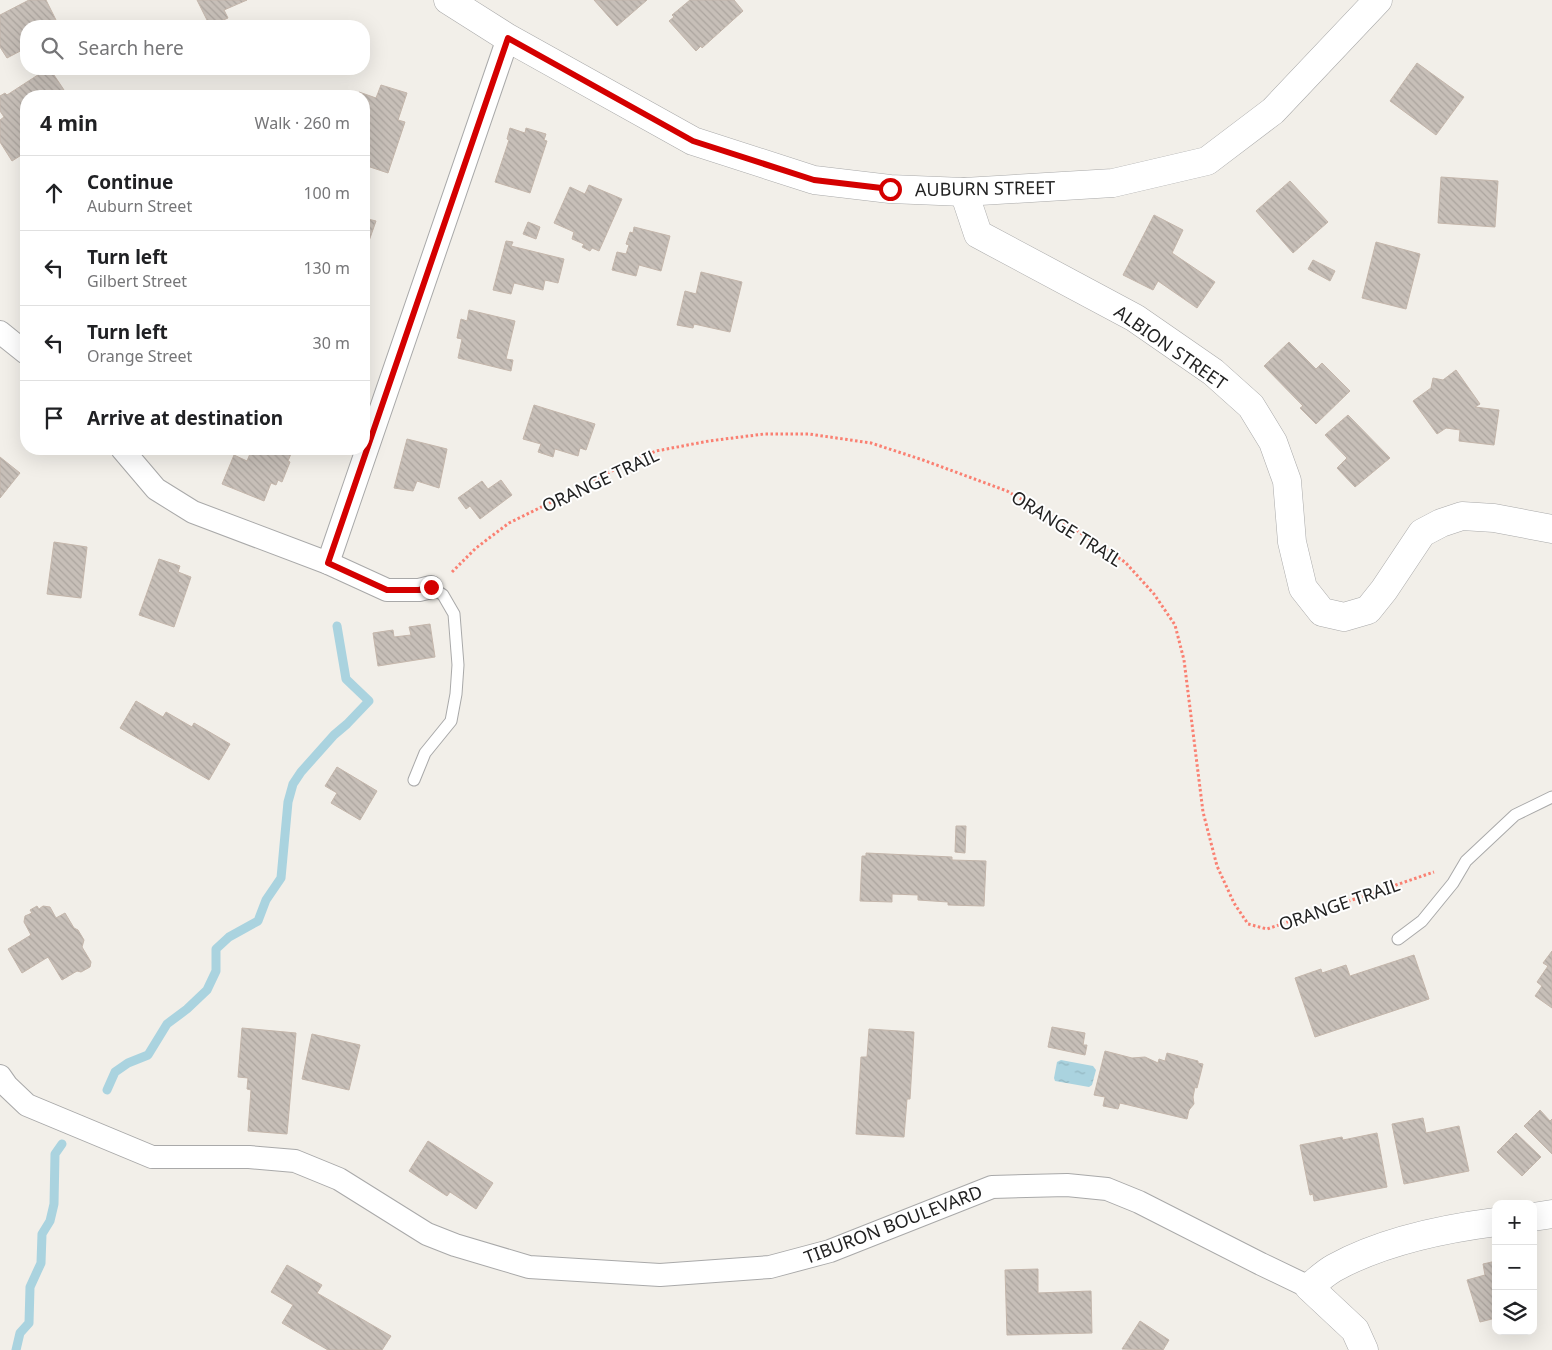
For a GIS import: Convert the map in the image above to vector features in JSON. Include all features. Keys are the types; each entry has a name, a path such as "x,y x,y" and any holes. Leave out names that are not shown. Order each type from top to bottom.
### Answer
{"street":[{"name":"AUBURN STREET","path":"448,0 508,38 693,141 814,180 890,189 964,192 1113,183 1207,161 1273,111 1378,0"},
{"path":"370,440 508,38"},
{"name":"ALBION STREET","path":"964,192 978,234 1135,318 1213,372 1251,406 1274,442 1288,481 1292,542 1303,588 1322,612 1344,617 1368,610 1384,590 1422,533 1441,522 1462,516 1494,518 1552,529"},
{"path":"0,332 20,348"},
{"path":"127,455 156,488 193,512 328,563 387,590 419,590 431,587"},
{"path":"328,563 365,455"},
{"name":"TIBURON BOULEVARD","path":"0,1076 7,1086 27,1105 152,1157 250,1157 295,1161 339,1180 427,1234 455,1245 529,1267 660,1275 770,1267 830,1251 992,1187 1066,1185 1107,1189 1139,1202 1309,1287 1355,1330 1364,1350"},
{"path":"1537,1216 1552,1214"},
{"path":"1309,1287 1332,1269 1367,1252 1402,1241 1466,1226 1492,1223"}],"lane":[{"path":"414,780 425,753 451,721 456,694 458,665 454,614 443,595 431,587"},
{"path":"1398,939 1422,921 1453,883 1466,861 1515,815 1552,797"}],"path":[{"name":"ORANGE TRAIL","path":"431,587 451,572 476,548 509,523 584,487 617,468 656,451 709,440 764,434 810,434 871,443 1006,491 1076,530 1125,562 1154,594 1175,625 1184,660 1203,812 1217,866 1234,903 1248,924 1267,929 1466,861"}],"water":[{"path":"1061,1060 1093,1066 1096,1070 1092,1085 1089,1087 1055,1081 1057,1062"}],"building":[{"path":"29,0 46,0 56,20 20,20 20,51 7,58 0,47 0,15"},
{"path":"197,0 247,0 224,10 228,18 224,20 207,20"},
{"path":"594,0 647,0 617,26"},
{"path":"690,0 734,0 743,11 702,48 701,46 696,51 669,21 674,17 672,15"},
{"path":"1417,63 1464,97 1436,135 1390,101"},
{"path":"38,75 54,75 64,90 20,90 20,156 12,161 0,142 0,120 4,117 0,111 0,96 5,93 7,95"},
{"path":"381,85 407,93 398,120 405,122 388,173 370,167 370,96 376,98"},
{"path":"510,128 525,133 526,128 546,134 544,140 547,141 530,193 495,182 509,140 507,139"},
{"path":"1441,177 1498,181 1495,227 1438,223"},
{"path":"1290,181 1328,222 1293,253 1256,211"},
{"path":"589,185 622,199 599,251 592,248 590,251 582,247 584,244 572,239 574,232 554,223 570,187 585,194"},
{"path":"1154,215 1183,230 1172,253 1215,282 1197,308 1158,281 1153,290 1123,275"},
{"path":"370,220 376,221 370,238"},
{"path":"528,222 540,227 536,239 523,234"},
{"path":"634,227 670,236 661,271 639,265 636,276 612,270 617,252 626,254 629,245 626,244 630,232 633,233"},
{"path":"506,241 513,242 511,246 564,259 558,283 545,280 543,290 514,283 511,294 493,290"},
{"path":"1376,242 1420,254 1406,309 1362,298"},
{"path":"1313,260 1335,271 1330,281 1308,269"},
{"path":"701,272 742,282 730,332 694,324 693,328 677,325 685,291 696,294"},
{"path":"469,310 515,321 506,359 513,360 511,371 458,358 462,339 457,338 461,319 467,321"},
{"path":"1289,342 1316,369 1322,363 1350,391 1316,424 1300,408 1303,406 1264,366"},
{"path":"1456,370 1480,404 1475,407 1499,410 1494,445 1459,441 1460,430 1446,428 1437,434 1413,401 1431,388 1433,378 1443,380"},
{"path":"534,405 595,424 586,450 580,448 578,456 555,449 553,457 538,452 541,444 523,439"},
{"path":"1348,415 1390,458 1355,487 1337,468 1347,458 1325,435"},
{"path":"407,439 447,449 439,488 417,481 413,491 394,488"},
{"path":"234,455 247,461 250,455 290,455 288,461 290,462 282,482 278,480 276,485 271,483 264,501 222,484"},
{"path":"0,457 20,473 0,498"},
{"path":"501,480 512,495 480,519 470,506 466,509 458,498 482,481 488,489"},
{"path":"54,542 87,547 81,598 47,594"},
{"path":"159,559 180,566 178,572 191,577 174,627 139,615"},
{"path":"430,624 435,657 378,666 373,633 393,630 394,637 411,635 409,627"},
{"path":"136,701 163,717 166,712 192,727 194,723 230,744 209,780 120,728"},
{"path":"337,767 377,791 360,820 331,803 337,793 325,786"},
{"path":"956,826 966,826 965,853 955,852"},
{"path":"866,853 952,857 952,860 986,861 984,906 948,905 948,902 918,900 918,895 892,894 892,902 860,901 862,856 866,856"},
{"path":"37,906 39,909 43,906 50,907 56,918 65,913 84,940 82,947 91,962 90,967 81,972 77,971 62,980 48,957 22,973 8,949 31,935 24,922 25,916 32,913 30,910"},
{"path":"1552,951 1552,1008 1535,996 1542,986 1537,982 1548,966 1543,963"},
{"path":"1414,955 1429,999 1315,1037 1295,978 1321,969 1322,973 1346,965 1350,976"},
{"path":"1052,1027 1085,1033 1083,1045 1087,1045 1085,1055 1048,1047"},
{"path":"242,1028 296,1033 287,1134 248,1131 251,1090 247,1089 248,1078 238,1077"},
{"path":"869,1029 914,1032 910,1099 907,1099 904,1137 856,1134 861,1057 867,1057"},
{"path":"312,1034 360,1045 349,1090 302,1079"},
{"path":"1105,1051 1132,1058 1145,1057 1158,1063 1159,1059 1165,1061 1167,1053 1203,1064 1197,1088 1195,1087 1194,1104 1189,1110 1187,1119 1120,1103 1118,1109 1103,1106 1105,1097 1094,1095"},
{"path":"1540,1110 1550,1121 1552,1119 1552,1154 1524,1126"},
{"path":"1423,1118 1426,1133 1459,1126 1469,1171 1404,1184 1392,1124"},
{"path":"1377,1133 1387,1187 1314,1201 1313,1194 1310,1195 1300,1145 1342,1137 1343,1140"},
{"path":"1516,1133 1541,1157 1522,1176 1497,1152"},
{"path":"428,1141 493,1183 476,1209 450,1192 447,1196 409,1171"},
{"path":"1492,1262 1492,1319 1480,1322 1467,1280 1485,1275 1483,1264"},
{"path":"287,1265 322,1285 317,1293 391,1336 382,1350 328,1350 282,1323 293,1305 271,1292"},
{"path":"1038,1269 1038,1293 1091,1291 1092,1333 1007,1335 1005,1270"},
{"path":"1140,1321 1169,1340 1163,1350 1122,1349"}],"waterway":[{"path":"107,1090 115,1072 128,1063 148,1055 167,1024 187,1009 207,990 216,971 216,949 229,937 258,921 266,900 281,878 288,802 293,784 301,772 334,735 369,701 346,679 337,626"},
{"path":"16,1350 20,1333 29,1323 30,1287 41,1263 42,1234 50,1221 54,1204 55,1154 62,1144"}],"route":[{"path":"431,587 419,590 387,590 328,563 508,38 693,141 814,180 890,189"}]}
